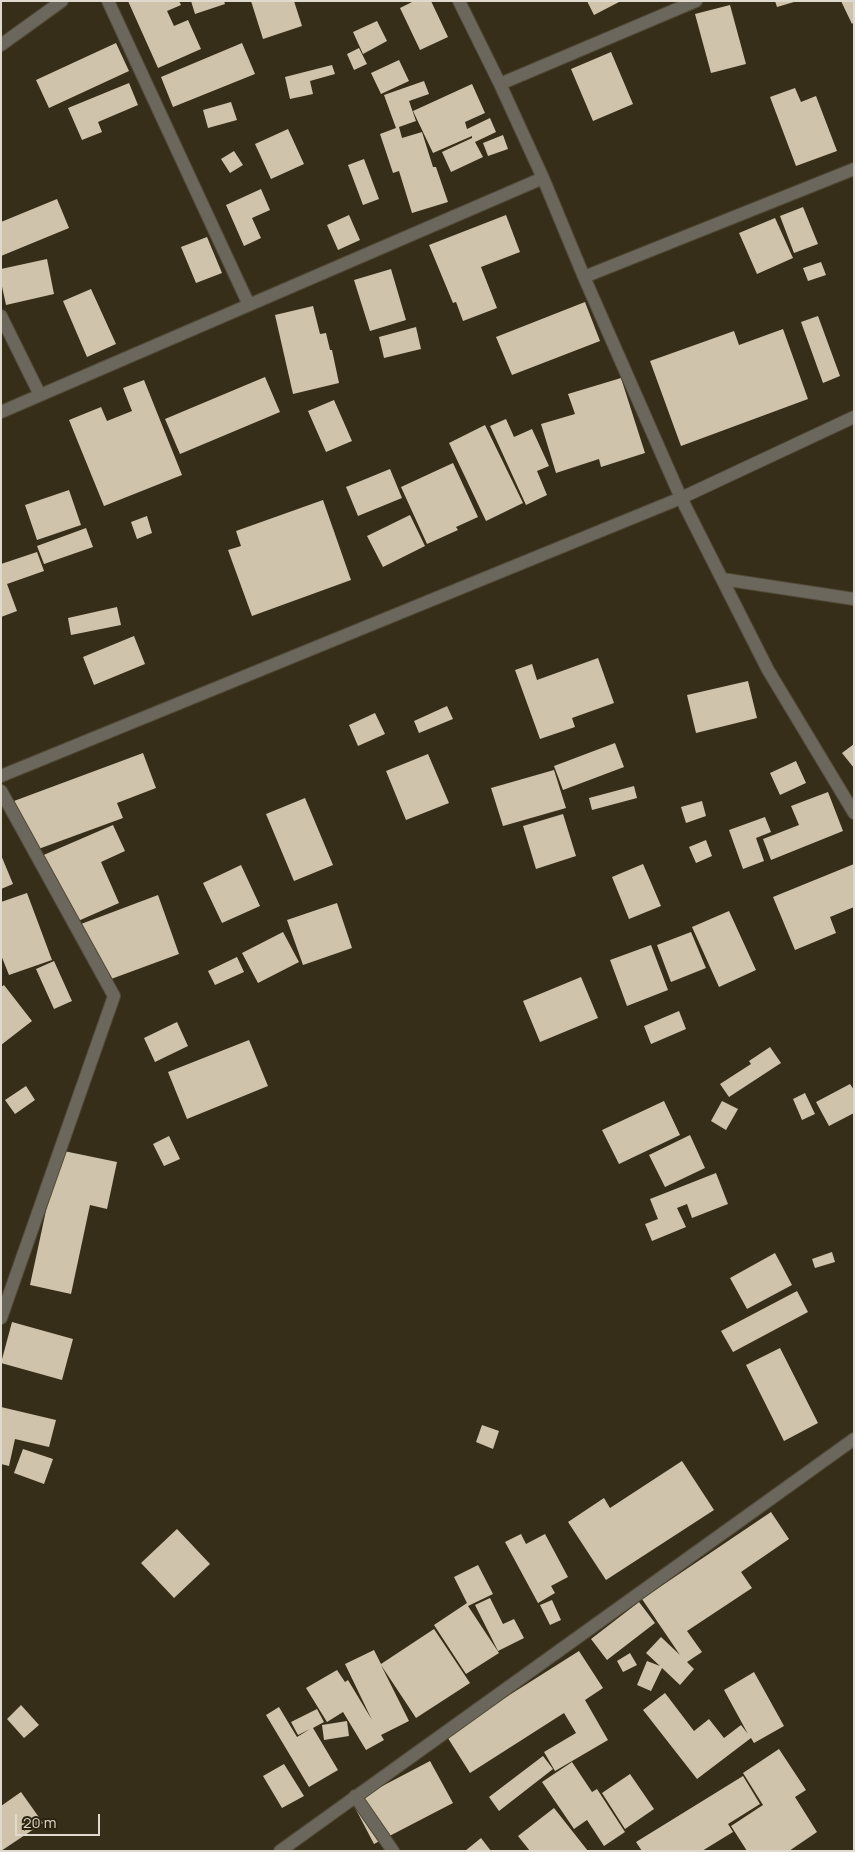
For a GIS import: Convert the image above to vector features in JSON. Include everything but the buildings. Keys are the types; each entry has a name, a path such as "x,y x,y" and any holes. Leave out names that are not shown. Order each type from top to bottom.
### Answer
{"street":[{"path":"1,45 62,1"},
{"path":"108,1 248,305"},
{"path":"458,1 500,84 543,178 584,277 681,498 768,670 854,813"},
{"path":"500,84 696,1"},
{"path":"584,277 854,169"},
{"path":"1,412 543,178"},
{"path":"1,316 40,395"},
{"path":"2,774 681,498 854,417"},
{"path":"722,579 854,599"},
{"path":"1,791 114,996 1,1318"},
{"path":"280,1851 854,1438"},
{"path":"355,1796 393,1851"}]}
